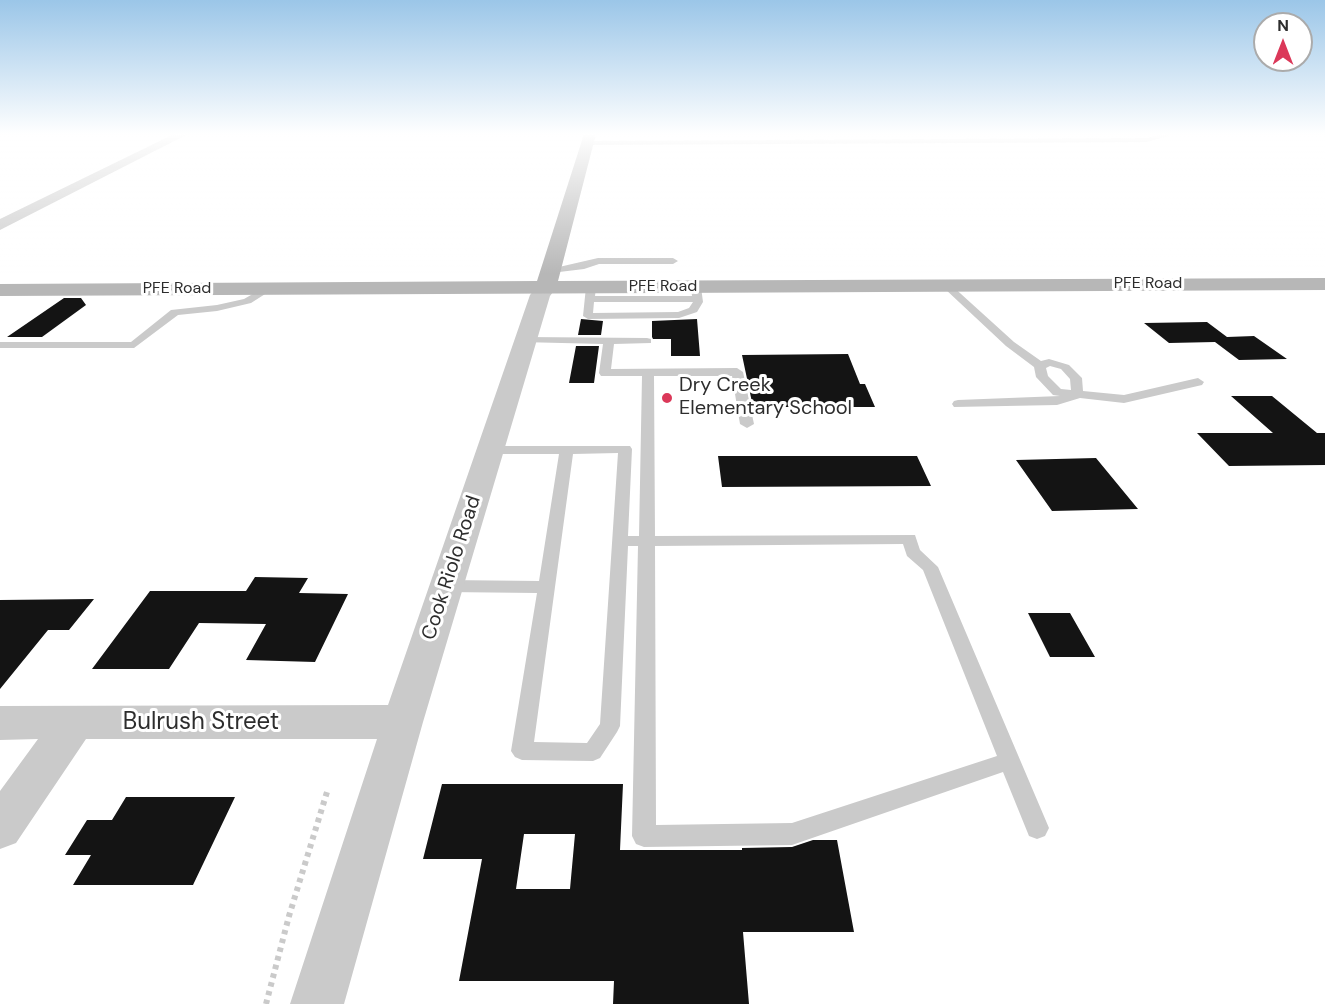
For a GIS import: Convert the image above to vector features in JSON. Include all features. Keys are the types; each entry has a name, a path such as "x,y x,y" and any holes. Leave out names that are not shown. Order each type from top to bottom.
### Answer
{"main road":[{"name":"Cook Riolo Road","path":"549,279 577,181"},
{"name":"PFE Road","path":"0,290 268,289 549,279 590,293 697,293 947,286 1325,284"}],"street":[{"path":"0,225 88,181"},
{"name":"Cook Riolo Road","path":"317,1004 446,586 540,295 549,279"},
{"name":"Bulrush Street","path":"0,723 403,722"},
{"path":"0,828 74,723"}],"lane":[{"path":"549,279 584,266 597,256 673,261"},
{"path":"947,286 1010,344 1040,366 1042,377 1058,392 1124,399 1198,382"},
{"path":"0,345 134,345 175,312 217,308 247,301 268,289"},
{"path":"525,340 647,341"},
{"path":"609,341 605,373 737,372 747,424"},
{"path":"1040,366 1049,363 1065,367 1076,378 1077,395"},
{"path":"648,372 644,836 792,834 1010,761"},
{"path":"958,404 1057,402 1077,395"},
{"path":"490,450 625,449 610,726 593,752 522,751 567,450"},
{"path":"621,541 909,539 913,552 930,567 1037,828"},
{"path":"446,586 546,587"}],"path":[{"path":"266,1004 289,916 327,792"}],"building":[{"path":"64,298 81,298 86,305 42,337 7,337"},
{"path":"581,319 603,321 601,335 578,335"},
{"path":"697,319 700,356 671,356 671,339 653,339 652,337 652,321"},
{"path":"1207,322 1227,337 1254,336 1287,359 1239,360 1215,342 1169,343 1144,323"},
{"path":"576,346 599,346 594,383 569,383"},
{"path":"848,354 860,384 865,384 875,407 753,407 742,355"},
{"path":"1231,396 1272,396 1317,433 1325,433 1325,465 1229,466 1197,433 1273,433"},
{"path":"718,456 917,456 931,486 722,487"},
{"path":"1096,458 1138,509 1052,511 1016,460"},
{"path":"255,577 308,578 299,593 348,594 315,662 246,660 266,624 199,623 169,669 92,669 150,591 246,591"},
{"path":"94,599 69,630 48,630 0,689 0,600"},
{"path":"1028,613 1070,613 1095,657 1050,657"},
{"path":"442,784 623,784 620,850 742,850 742,848 792,847 813,840 837,840 854,932 743,932 749,1004 613,1004 614,981 459,981 482,859 423,859","holes":["524,834 575,834 570,889 516,889"]},
{"path":"126,797 235,797 193,885 73,885 91,855 65,855 87,820 112,820"}],"place":[{"name":"Dry Creek Elementary School","path":"667,398"}]}
